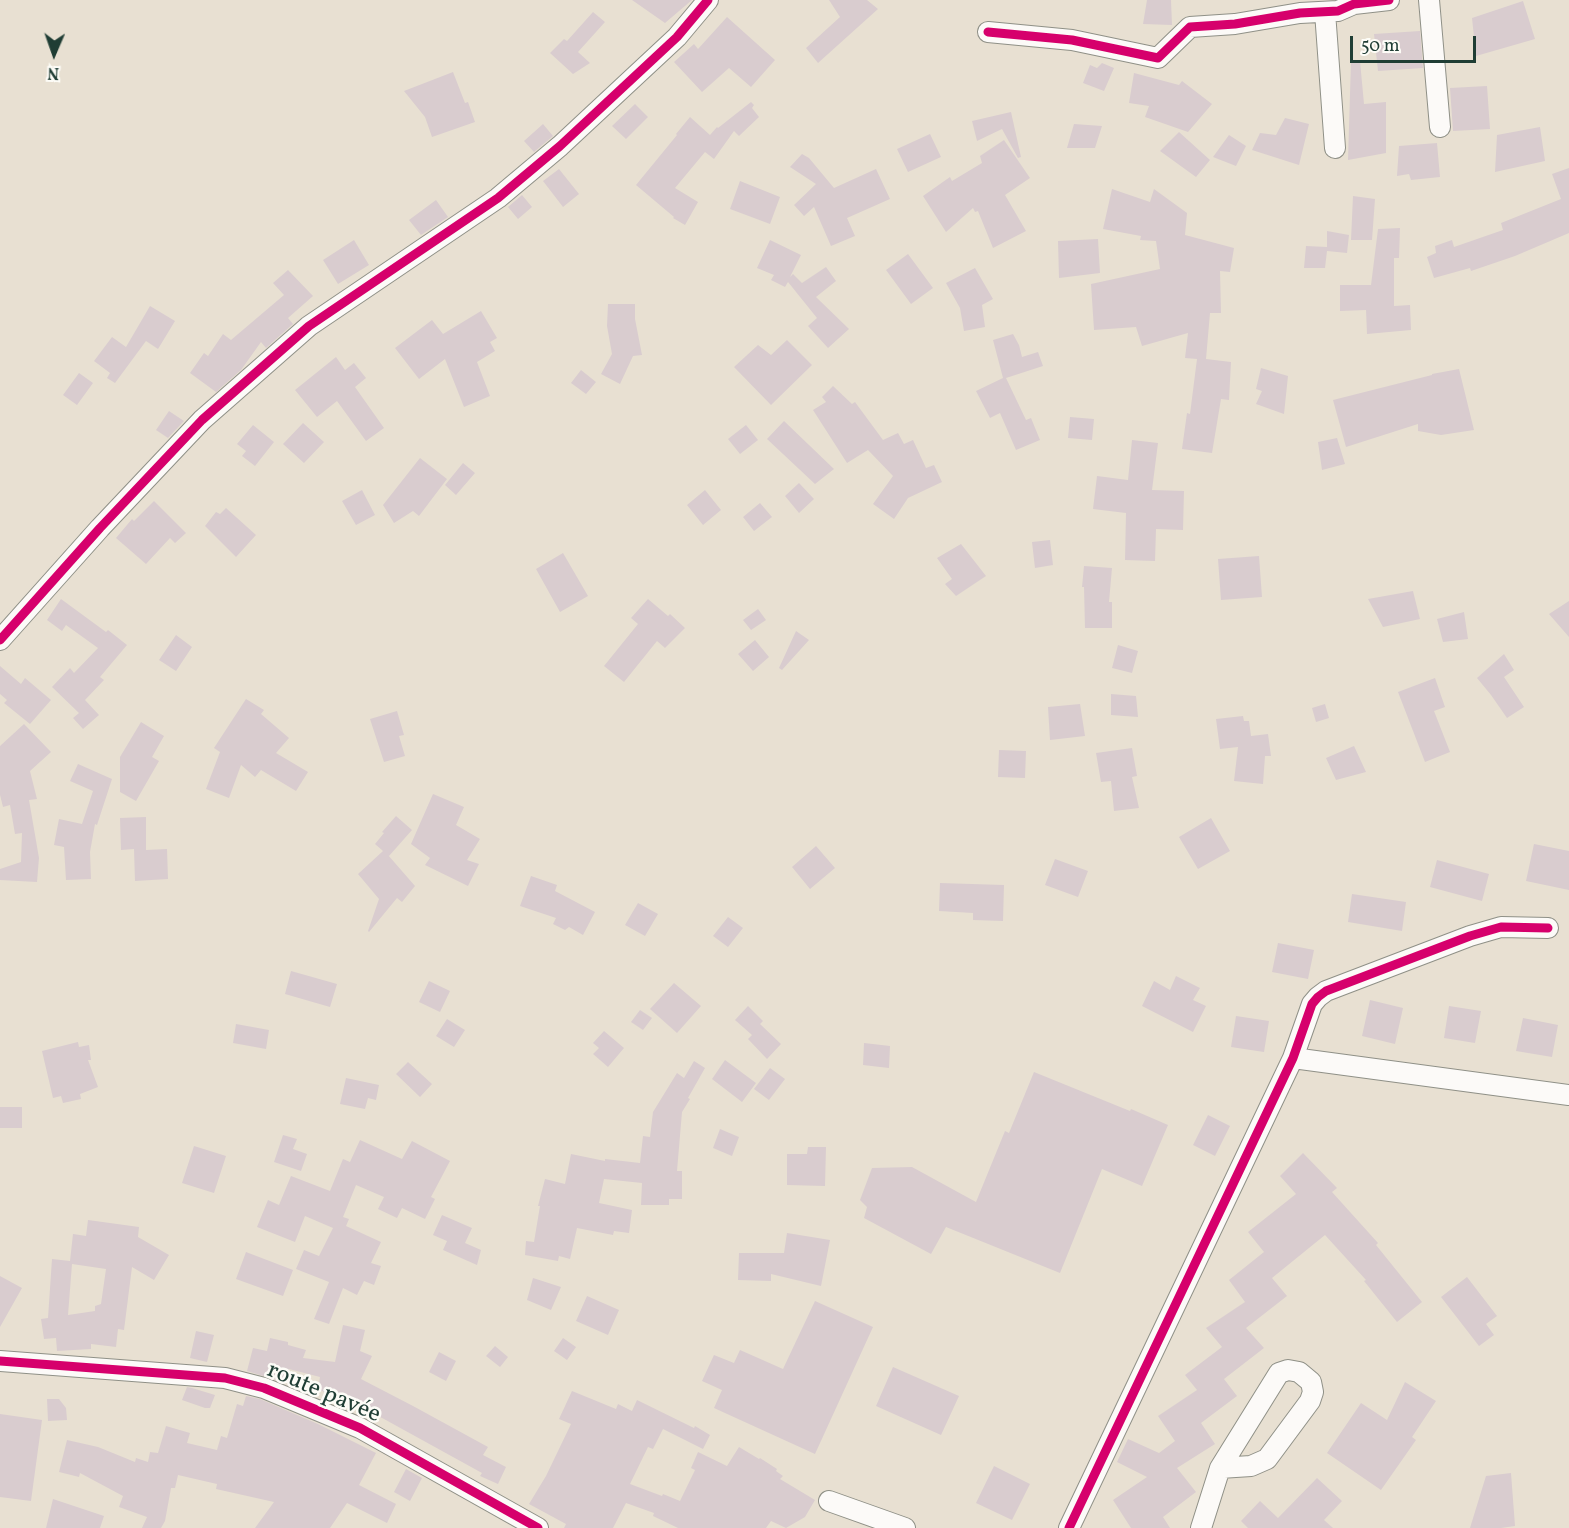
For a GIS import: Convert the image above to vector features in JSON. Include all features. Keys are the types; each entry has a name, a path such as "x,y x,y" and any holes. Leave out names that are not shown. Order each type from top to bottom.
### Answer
{"street":[{"path":"0,640 100,528 202,420 309,326 498,198 560,146 669,44 708,0"},
{"path":"988,32 1071,40 1158,58 1190,27 1235,24 1300,13 1325,12 1354,4 1389,0"},
{"path":"1429,0 1440,127"},
{"path":"1325,12 1335,148"},
{"path":"1069,1528 1293,1058 1312,1004 1326,991 1470,936 1502,927 1548,928"},
{"path":"1293,1058 1569,1095"},
{"name":"route pavée","path":"0,1362 225,1378 264,1388 360,1428 538,1528"},
{"path":"1201,1528 1221,1468 1279,1373 1288,1370 1299,1372 1311,1382 1313,1392 1310,1401 1267,1459 1251,1466 1221,1468"},
{"path":"829,1501 905,1528"}],"building":[{"path":"632,0 692,0 665,23"},
{"path":"829,0 867,0 878,9 818,63 806,48 840,17"},
{"path":"1147,0 1171,0 1172,25 1143,24"},
{"path":"1523,1 1535,39 1476,56 1472,18"},
{"path":"593,12 605,22 578,52 590,63 573,74 550,53 564,39 567,41"},
{"path":"727,17 775,60 751,87 729,68 702,92 674,62 694,44 698,49"},
{"path":"1420,31 1423,68 1378,71 1374,34"},
{"path":"1351,61 1360,61 1364,104 1386,102 1386,153 1348,160"},
{"path":"1102,63 1114,68 1104,91 1083,83 1090,65 1097,68"},
{"path":"453,72 475,122 432,137 425,117 404,91"},
{"path":"1134,73 1179,85 1182,81 1212,104 1188,132 1145,117 1149,106 1129,103"},
{"path":"1487,86 1490,129 1453,131 1450,88"},
{"path":"751,102 754,105 752,108 759,117 739,136 734,131 714,159 705,152 675,188 698,202 685,225 673,218 636,185 690,117 710,135 717,127"},
{"path":"635,104 648,117 626,139 612,126"},
{"path":"1011,112 1021,157 1018,158 1002,129 977,141 972,121"},
{"path":"1285,118 1309,124 1299,165 1252,150 1260,133 1276,135"},
{"path":"543,124 553,136 534,152 524,141"},
{"path":"1074,124 1102,126 1095,148 1067,148"},
{"path":"1540,127 1545,161 1495,172 1497,135"},
{"path":"1179,132 1210,160 1196,177 1160,151"},
{"path":"930,134 941,157 908,172 897,149"},
{"path":"1229,135 1246,146 1236,166 1213,157"},
{"path":"1004,140 1030,178 1005,195 1026,231 993,248 978,211 975,212 973,208 946,232 923,196 950,177 952,181 982,163 980,156"},
{"path":"1437,143 1440,177 1411,180 1409,174 1397,176 1399,146"},
{"path":"802,154 809,158 834,188 876,169 890,199 847,218 855,236 831,246 814,207 804,216 794,205 816,184 790,167"},
{"path":"1569,168 1569,233 1515,256 1471,271 1470,268 1434,278 1427,257 1436,253 1435,246 1452,240 1454,247 1503,230 1501,223 1561,199 1552,174"},
{"path":"559,169 579,194 563,207 543,181"},
{"path":"740,181 780,197 770,224 730,209"},
{"path":"1112,189 1150,202 1154,189 1187,213 1185,235 1234,248 1230,272 1220,271 1221,313 1210,313 1206,359 1231,362 1229,400 1221,399 1212,453 1182,449 1187,413 1190,414 1197,359 1185,358 1188,333 1142,346 1136,327 1094,330 1091,284 1160,269 1156,241 1140,240 1141,236 1103,229"},
{"path":"522,195 532,207 518,219 508,207"},
{"path":"1353,196 1375,199 1372,240 1351,240"},
{"path":"436,200 448,217 421,235 409,220"},
{"path":"1400,228 1399,258 1394,258 1394,306 1410,305 1411,330 1367,334 1366,310 1340,311 1340,285 1371,285 1378,229"},
{"path":"1327,231 1349,235 1347,253 1327,251 1325,268 1304,268 1306,246 1327,247"},
{"path":"1098,239 1100,273 1059,278 1058,241"},
{"path":"354,240 369,265 338,284 323,260"},
{"path":"770,240 801,255 790,277 793,274 802,283 826,267 836,281 816,297 849,329 828,348 808,326 817,318 788,282 785,287 771,280 774,275 757,268"},
{"path":"908,254 933,288 911,304 886,270"},
{"path":"975,268 993,299 982,305 985,327 964,331 960,308 946,283"},
{"path":"288,270 313,296 288,318 293,324 266,348 261,342 241,370 216,392 190,373 204,353 208,356 223,334 231,340 284,295 273,283"},
{"path":"608,304 635,304 635,319 642,355 633,356 620,384 601,374 612,354 607,326"},
{"path":"150,306 175,321 158,349 146,341 115,383 107,378 110,373 94,361 112,337 126,347"},
{"path":"481,311 497,338 490,342 495,351 477,362 490,396 464,407 445,359 419,379 395,348 432,320 443,334"},
{"path":"1013,334 1022,357 1038,352 1043,366 1006,378 1026,420 1031,418 1040,440 1016,450 1000,413 990,418 976,391 1003,378 993,340"},
{"path":"787,340 812,365 771,405 734,367 758,345 771,355"},
{"path":"336,357 345,370 354,363 366,378 355,387 384,428 366,441 337,401 317,417 295,390"},
{"path":"1261,368 1288,376 1284,414 1256,404 1262,391 1256,389"},
{"path":"1459,369 1474,430 1441,435 1418,431 1418,424 1346,447 1333,400"},
{"path":"581,370 596,382 586,394 571,383"},
{"path":"79,373 93,383 77,405 63,395"},
{"path":"833,386 852,404 855,402 883,440 898,433 904,444 913,440 926,468 934,465 942,482 908,498 894,519 873,504 893,476 868,450 847,463 813,410 826,402 822,397"},
{"path":"169,411 184,421 168,438 156,430"},
{"path":"1070,417 1094,419 1092,440 1068,438"},
{"path":"784,421 834,469 815,484 767,439"},
{"path":"303,423 324,442 304,463 283,444"},
{"path":"253,425 274,442 255,466 242,456 246,451 237,444"},
{"path":"746,425 758,440 740,454 728,439"},
{"path":"1337,438 1345,464 1322,470 1318,442"},
{"path":"1132,440 1158,443 1152,490 1184,491 1183,530 1156,529 1155,561 1125,560 1126,513 1093,509 1097,476 1128,480"},
{"path":"420,458 447,479 419,516 413,511 394,523 383,505"},
{"path":"463,463 475,473 456,495 445,485"},
{"path":"799,483 814,499 799,513 785,496"},
{"path":"362,490 375,515 356,525 342,501"},
{"path":"705,490 721,510 703,525 687,505"},
{"path":"154,501 186,533 175,543 170,538 146,564 116,538 132,519 134,521"},
{"path":"760,503 772,517 754,531 743,517"},
{"path":"226,508 256,535 236,557 205,526 216,512 220,514"},
{"path":"1050,540 1053,565 1035,568 1032,542"},
{"path":"961,544 986,576 956,596 945,584 952,579 937,558"},
{"path":"563,553 588,596 560,612 536,569"},
{"path":"1259,556 1262,597 1221,600 1218,559"},
{"path":"1084,566 1112,568 1109,602 1112,602 1112,628 1085,628 1084,587 1082,587"},
{"path":"1413,591 1420,619 1383,627 1368,599"},
{"path":"61,599 127,645 100,677 104,680 85,700 99,715 83,729 73,718 79,713 52,687 70,668 74,673 98,648 66,625 62,631 47,620"},
{"path":"648,599 685,628 665,648 657,641 624,682 604,666 638,624 631,618"},
{"path":"1569,601 1569,637 1549,614"},
{"path":"758,609 766,620 751,630 743,620"},
{"path":"1464,612 1468,639 1443,642 1437,619"},
{"path":"796,631 809,640 782,670 779,668"},
{"path":"176,635 192,647 176,671 159,660"},
{"path":"755,640 769,657 753,671 738,654"},
{"path":"1118,645 1138,651 1132,673 1112,668"},
{"path":"1504,654 1514,670 1504,677 1524,707 1507,718 1477,678"},
{"path":"0,666 21,684 25,678 51,700 30,724 4,703 7,700 0,694"},
{"path":"1435,678 1445,707 1434,711 1450,752 1425,762 1398,692"},
{"path":"1111,694 1136,696 1138,717 1111,715"},
{"path":"246,699 264,710 261,714 289,738 276,753 308,772 296,791 261,770 255,777 241,765 229,798 206,789 220,752 214,748"},
{"path":"1080,704 1085,736 1050,740 1048,707"},
{"path":"1325,704 1329,718 1316,722 1312,708"},
{"path":"397,711 404,735 399,736 405,756 384,762 370,719"},
{"path":"1243,716 1244,721 1249,721 1251,736 1268,734 1271,756 1265,756 1263,784 1234,781 1238,747 1220,749 1216,719"},
{"path":"141,722 164,736 152,757 159,761 136,801 120,792 120,757"},
{"path":"24,724 51,752 30,771 37,799 29,800 39,858 37,882 0,880 0,869 21,862 22,833 15,834 10,805 3,807 0,795 0,746"},
{"path":"1354,746 1366,772 1336,780 1326,758"},
{"path":"1132,748 1137,776 1132,777 1139,808 1114,811 1111,781 1101,782 1096,753"},
{"path":"999,750 1026,751 1025,778 998,777"},
{"path":"78,764 112,779 97,825 95,824 90,852 91,879 66,880 64,847 54,845 59,819 82,824 93,791 70,781"},
{"path":"433,794 464,807 456,825 480,839 467,860 479,864 468,886 425,865 430,858 411,844"},
{"path":"396,816 412,830 388,855 415,886 402,902 397,898 369,932 379,899 358,874 383,851 375,844"},
{"path":"146,817 146,850 167,849 168,879 135,881 134,849 121,850 120,818"},
{"path":"1211,818 1230,851 1198,869 1179,837"},
{"path":"1534,844 1569,851 1569,890 1526,881"},
{"path":"816,846 835,868 810,889 792,867"},
{"path":"1055,859 1088,871 1078,897 1045,885"},
{"path":"1437,860 1489,874 1482,901 1430,887"},
{"path":"531,876 557,885 555,891 595,912 583,935 569,927 565,930 553,924 556,918 520,906"},
{"path":"940,883 1004,885 1003,921 973,920 973,913 939,911"},
{"path":"1352,894 1406,902 1402,931 1348,922"},
{"path":"638,903 658,914 645,936 625,925"},
{"path":"728,917 743,928 728,947 713,936"},
{"path":"1278,943 1314,950 1308,979 1272,972"},
{"path":"291,971 337,984 330,1007 285,994"},
{"path":"1176,976 1200,988 1193,1000 1206,1006 1193,1032 1142,1006 1154,981 1170,990"},
{"path":"429,981 450,991 440,1012 419,1002"},
{"path":"674,983 701,1006 677,1033 650,1009"},
{"path":"1370,1000 1403,1008 1395,1044 1362,1036"},
{"path":"748,1006 763,1021 760,1024 781,1044 767,1059 748,1039 752,1035 735,1020"},
{"path":"1449,1006 1481,1011 1475,1043 1444,1038"},
{"path":"640,1010 652,1018 643,1030 631,1022"},
{"path":"1236,1016 1269,1021 1264,1052 1231,1047"},
{"path":"1523,1018 1558,1025 1552,1057 1516,1051"},
{"path":"447,1019 465,1030 454,1047 436,1036"},
{"path":"236,1024 269,1030 266,1049 233,1043"},
{"path":"604,1031 624,1048 608,1067 593,1054 599,1048 593,1043"},
{"path":"78,1042 79,1047 89,1045 91,1060 88,1060 98,1087 80,1094 81,1099 63,1103 61,1096 53,1098 42,1051"},
{"path":"864,1043 890,1046 889,1068 863,1065"},
{"path":"725,1060 756,1083 742,1102 712,1079"},
{"path":"694,1061 705,1068 682,1112 677,1171 682,1171 682,1199 669,1199 669,1205 641,1205 642,1183 604,1179 599,1203 632,1210 629,1233 614,1231 613,1235 577,1228 570,1259 559,1256 558,1261 525,1255 526,1241 534,1242 540,1206 538,1206 545,1179 565,1184 571,1154 605,1161 605,1159 640,1163 643,1136 650,1137 653,1112 677,1073 684,1078"},
{"path":"408,1062 432,1084 420,1097 396,1074"},
{"path":"770,1068 785,1079 769,1100 754,1089"},
{"path":"1034,1072 1168,1125 1142,1186 1102,1169 1060,1273 946,1227 931,1254 864,1218 867,1207 860,1200 872,1168 912,1167 976,1202 1005,1131 1009,1133"},
{"path":"346,1078 379,1085 376,1100 368,1098 365,1109 340,1104"},
{"path":"0,1107 22,1107 22,1128 0,1128"},
{"path":"1208,1115 1230,1126 1215,1156 1193,1145"},
{"path":"720,1129 739,1137 732,1156 713,1148"},
{"path":"283,1135 297,1139 293,1149 307,1154 301,1171 274,1162"},
{"path":"360,1140 402,1159 412,1141 450,1161 431,1197 435,1199 425,1219 402,1208 397,1218 378,1209 384,1197 356,1185 343,1217 349,1219 346,1226 381,1242 371,1263 381,1266 374,1285 364,1281 357,1295 343,1288 329,1324 314,1319 329,1282 296,1269 304,1250 319,1256 333,1228 305,1216 295,1242 257,1227 268,1200 279,1205 291,1176 330,1191 343,1159 350,1162"},
{"path":"194,1146 226,1156 214,1193 182,1183"},
{"path":"808,1147 826,1147 825,1186 787,1185 787,1154 807,1154"},
{"path":"1303,1153 1337,1188 1332,1192 1378,1243 1376,1245 1422,1302 1397,1322 1364,1281 1366,1280 1325,1235 1272,1278 1287,1296 1246,1328 1264,1348 1224,1379 1237,1396 1201,1423 1215,1444 1177,1468 1196,1492 1163,1517 1170,1528 1131,1528 1113,1500 1147,1477 1117,1462 1128,1439 1159,1453 1175,1441 1158,1416 1197,1390 1185,1375 1222,1347 1206,1328 1245,1302 1229,1280 1264,1252 1248,1232 1296,1194 1280,1176"},
{"path":"442,1215 472,1228 465,1243 481,1250 477,1265 443,1250 447,1241 433,1235"},
{"path":"88,1220 139,1227 138,1237 169,1255 154,1280 132,1267 124,1330 118,1329 116,1347 91,1344 91,1349 57,1351 56,1338 44,1339 41,1319 48,1318 52,1259 70,1261 73,1234 86,1236","holes":["72,1264 106,1269 101,1304 95,1306 95,1311 68,1315"]},
{"path":"787,1233 830,1240 821,1286 771,1274 771,1281 738,1280 739,1253 784,1253"},
{"path":"246,1252 293,1270 283,1296 236,1279"},
{"path":"0,1276 22,1288 0,1327"},
{"path":"1467,1277 1497,1316 1486,1324 1494,1335 1479,1346 1441,1297"},
{"path":"533,1278 561,1287 551,1310 527,1300"},
{"path":"587,1296 619,1310 608,1335 576,1321"},
{"path":"815,1301 873,1327 815,1454 714,1408 722,1390 702,1381 714,1355 734,1363 740,1350 783,1369"},
{"path":"343,1325 365,1330 360,1351 372,1356 361,1379 488,1447 483,1455 506,1467 498,1484 480,1476 482,1473 384,1419 318,1389 320,1377 289,1369 286,1383 247,1371 253,1348 267,1351 270,1338 288,1342 288,1345 306,1350 303,1358 335,1362"},
{"path":"196,1331 214,1335 207,1362 190,1358"},
{"path":"563,1338 576,1347 567,1360 554,1351"},
{"path":"495,1346 508,1357 500,1367 486,1356"},
{"path":"439,1352 456,1361 446,1381 429,1372"},
{"path":"893,1367 959,1396 941,1435 876,1406"},
{"path":"1405,1382 1436,1401 1412,1437 1416,1440 1381,1490 1327,1453 1361,1403 1387,1420"},
{"path":"187,1387 215,1395 210,1408 182,1400"},
{"path":"572,1391 616,1409 618,1404 632,1411 637,1400 710,1435 703,1449 663,1429 653,1449 648,1447 630,1484 680,1501 695,1470 691,1468 698,1452 727,1466 739,1447 777,1469 776,1471 783,1476 780,1479 815,1500 805,1517 786,1528 771,1521 766,1528 678,1528 653,1516 654,1513 626,1503 613,1528 564,1528 566,1524 529,1504 546,1476 571,1424 559,1419"},
{"path":"246,1396 260,1399 318,1424 376,1453 359,1485 396,1504 387,1523 347,1503 330,1528 255,1528 274,1502 216,1489 217,1484 178,1475 175,1488 171,1488 165,1521 161,1528 142,1528 147,1517 119,1507 123,1496 80,1473 79,1477 59,1472 67,1440 98,1447 135,1462 136,1458 148,1462 150,1452 158,1453 166,1426 190,1433 187,1443 217,1450 221,1436 227,1438 237,1404 243,1406"},
{"path":"47,1399 59,1399 66,1408 67,1420 48,1421"},
{"path":"0,1414 42,1420 31,1501 0,1497"},
{"path":"994,1466 1030,1484 1012,1520 976,1503"},
{"path":"406,1469 422,1478 410,1501 394,1492"},
{"path":"1511,1473 1515,1526 1470,1528 1486,1476"},
{"path":"1317,1478 1342,1501 1324,1520 1333,1528 1248,1528 1241,1521 1260,1501 1278,1518"},
{"path":"53,1499 104,1516 100,1528 46,1528"}],"cycle path":[{"path":"0,640 100,528 202,420 309,326 498,198 560,146 677,37 708,0"},
{"path":"988,32 1072,40 1158,58 1190,27 1235,24 1300,13 1338,11 1354,4 1389,0"},
{"path":"1069,1528 1293,1058 1312,1004 1326,991 1470,936 1501,927 1548,928"},
{"path":"0,1361 225,1378 264,1388 360,1428 538,1528"}]}
